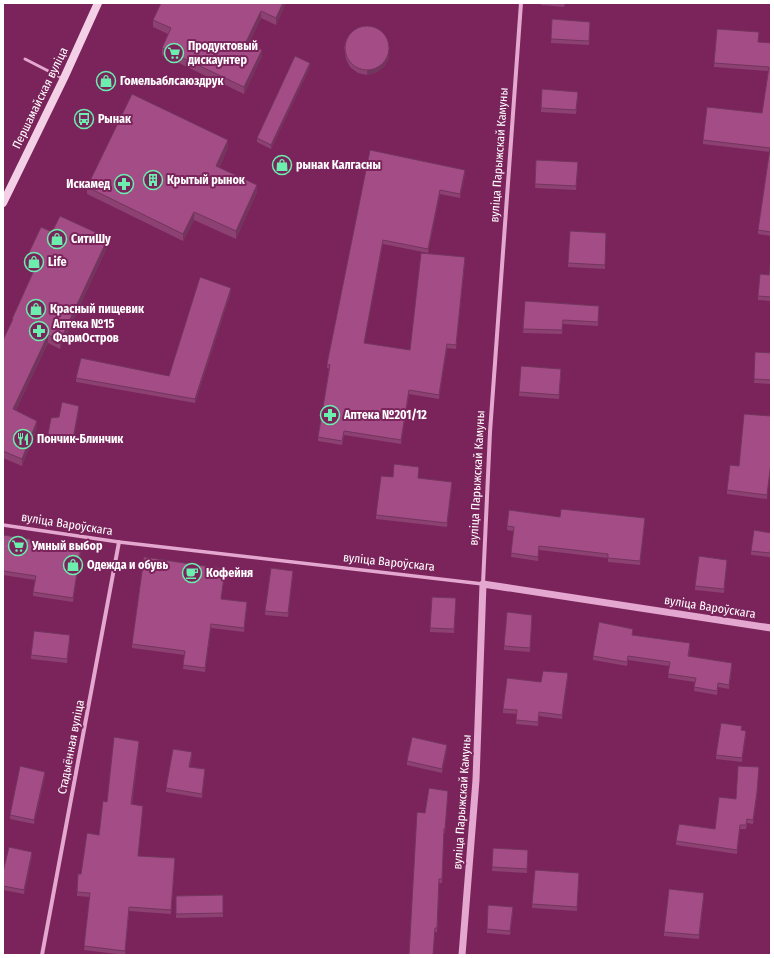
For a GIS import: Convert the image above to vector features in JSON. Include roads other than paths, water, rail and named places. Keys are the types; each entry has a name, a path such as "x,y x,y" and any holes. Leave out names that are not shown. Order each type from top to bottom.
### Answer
{"main road":[{"name":"Першамайская вуліца","path":"3,203 64,78 98,3"}],"street":[{"name":"вуліца Парыжскай Камуны","path":"462,955 476,780 482,584 490,432 521,3"},
{"name":"вуліца Вароўскага","path":"3,525 119,542 482,584 771,628"},
{"name":"Стадыённая вуліца","path":"42,955 119,542"}],"lane":[{"path":"25,59 64,78"}],"place":[{"name":"Продуктовый дискаунтер","path":"174,53"},
{"name":"Гомельаблсаюздрук","path":"106,81"},
{"name":"Рынак","path":"84,119"},
{"name":"рынак Калгасны","path":"282,165"},
{"name":"Крытый рынок","path":"153,180"},
{"name":"Искамед","path":"124,184"},
{"name":"СитиШу","path":"57,239"},
{"name":"Life","path":"34,262"},
{"name":"Красный пищевик","path":"36,309"},
{"name":"Аптека №15 ФармОстров","path":"39,331"},
{"name":"Аптека №201/12","path":"330,415"},
{"name":"Пончик-Блинчик","path":"23,439"},
{"name":"Умный выбор","path":"18,546"},
{"name":"Одежда и обувь","path":"73,565"},
{"name":"Кофейня","path":"192,573"}]}
